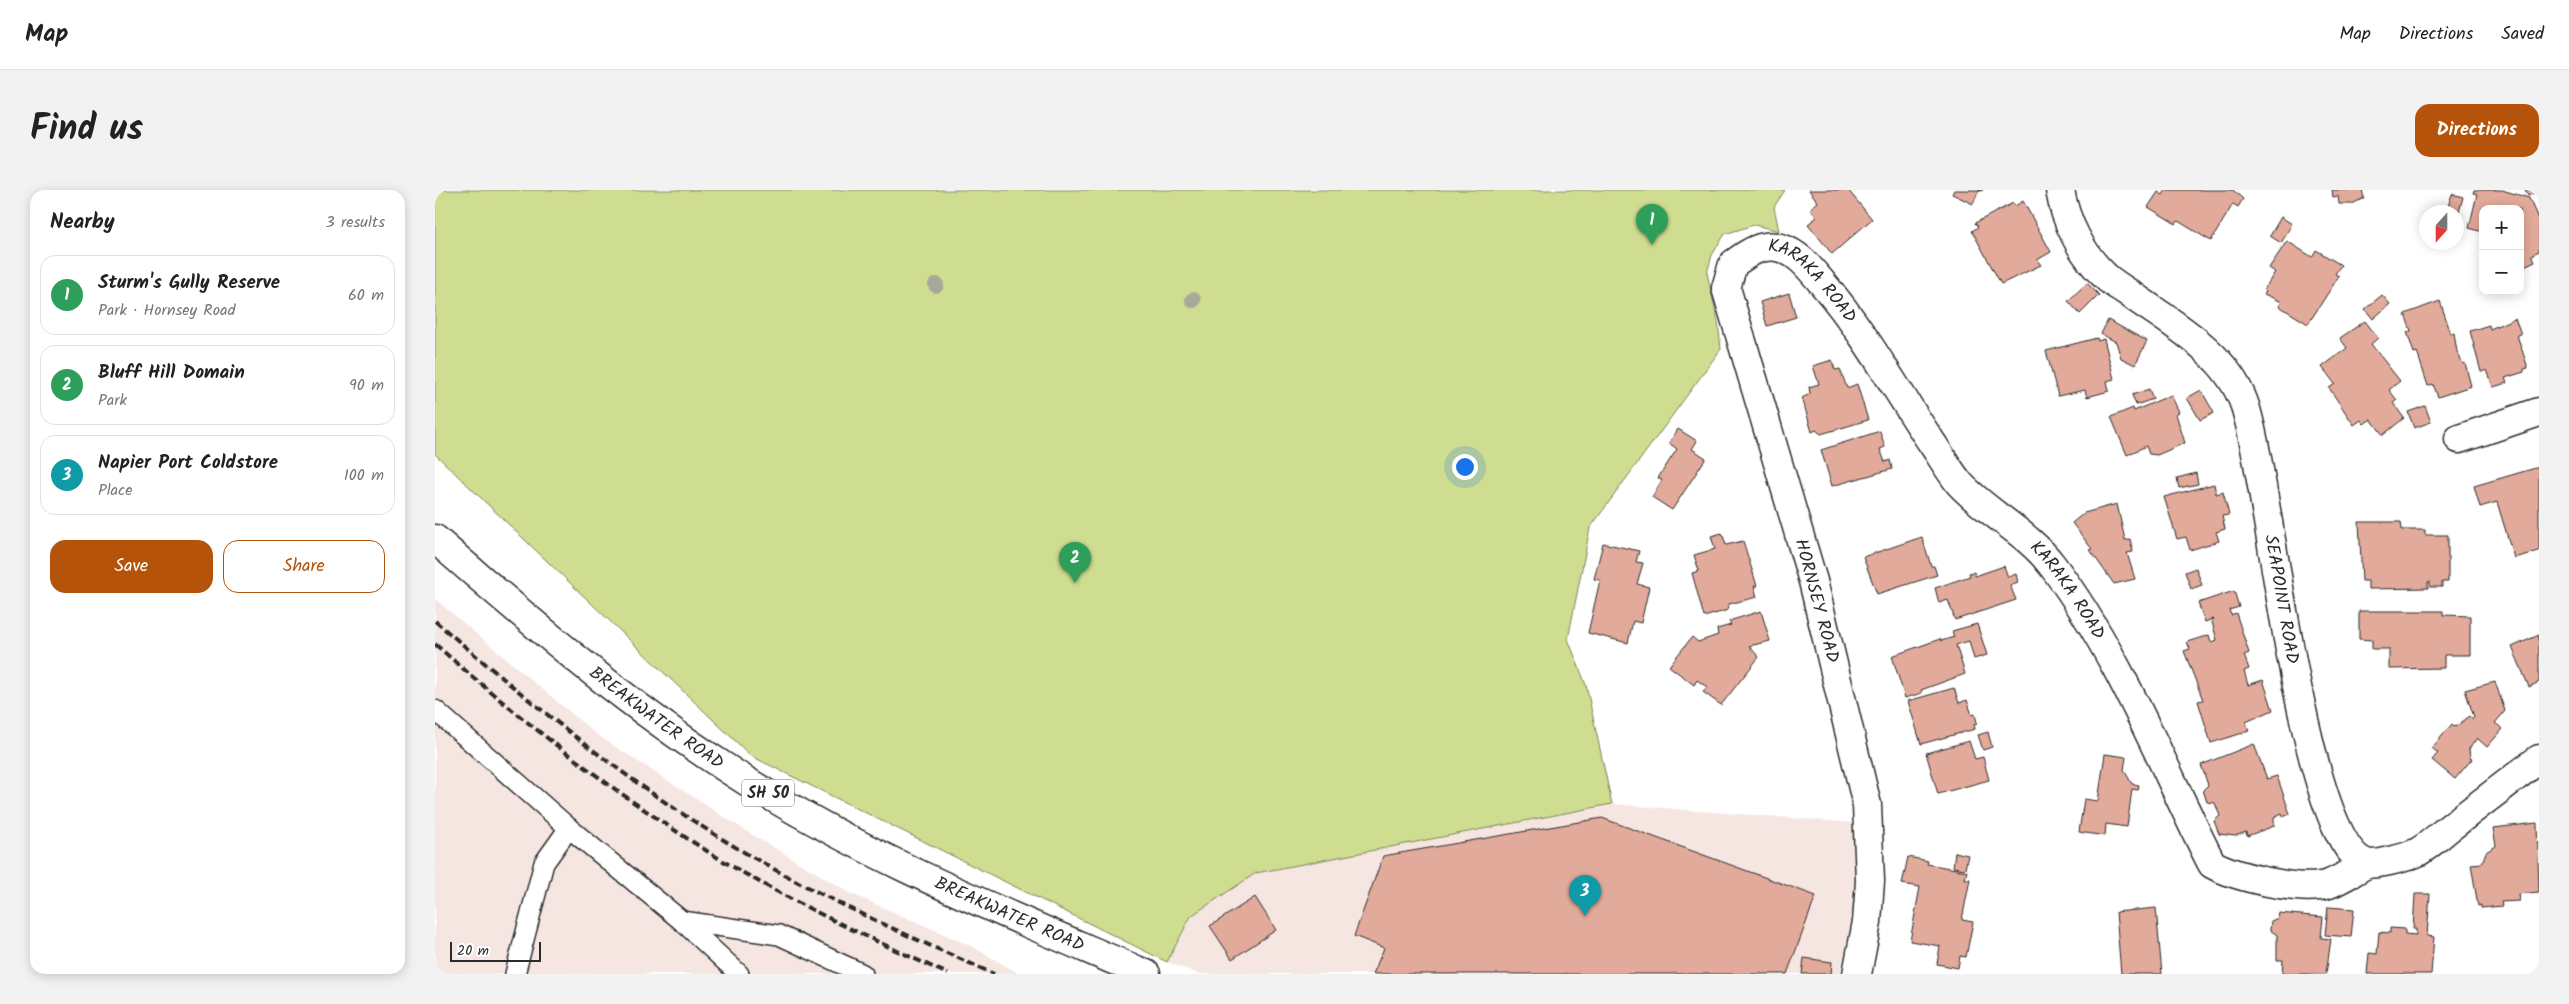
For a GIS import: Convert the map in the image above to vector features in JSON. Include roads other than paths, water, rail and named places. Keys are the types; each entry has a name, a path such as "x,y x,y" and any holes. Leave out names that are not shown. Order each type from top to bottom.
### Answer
{"main road":[{"name":"SEAPOINT ROAD","path":"2060,190 2076,237 2089,258 2105,276 2174,323 2207,350 2230,375 2244,403 2257,463 2302,710 2320,781 2337,833 2351,853 2367,864"},
{"name":"KARAKA ROAD","path":"1757,248 1769,246 1781,248 1801,258 1839,302 1871,347 1921,426 1961,484 2006,521 2051,563 2099,636 2212,864 2223,870 2261,881 2311,886 2329,884 2367,864"},
{"name":"HORNSEY ROAD","path":"1757,248 1733,264 1726,288 1813,581 1867,805 1870,881 1867,922 1857,974"},
{"path":"2459,438 2539,412"},
{"name":"BREAKWATER ROAD","path":"435,539 561,648 649,716 724,767 807,817 896,863 1005,914 1147,974"},
{"path":"2367,864 2388,862 2418,852 2539,759"}],"lane":[{"path":"435,710 569,828 682,921 739,974"},
{"path":"515,974 544,863 569,828"},
{"path":"682,921 779,935 863,974"}],"railway":[{"path":"435,621 570,733 641,785 714,834 816,891 887,926 994,974"},
{"path":"435,644 571,756 641,808 715,856 801,904 948,974"}],"place":[{"name":"Sturm's Gully Reserve","path":"1652,245"},
{"name":"Bluff Hill Domain","path":"1075,583"},
{"name":"Napier Port Coldstore","path":"1585,916"}]}
